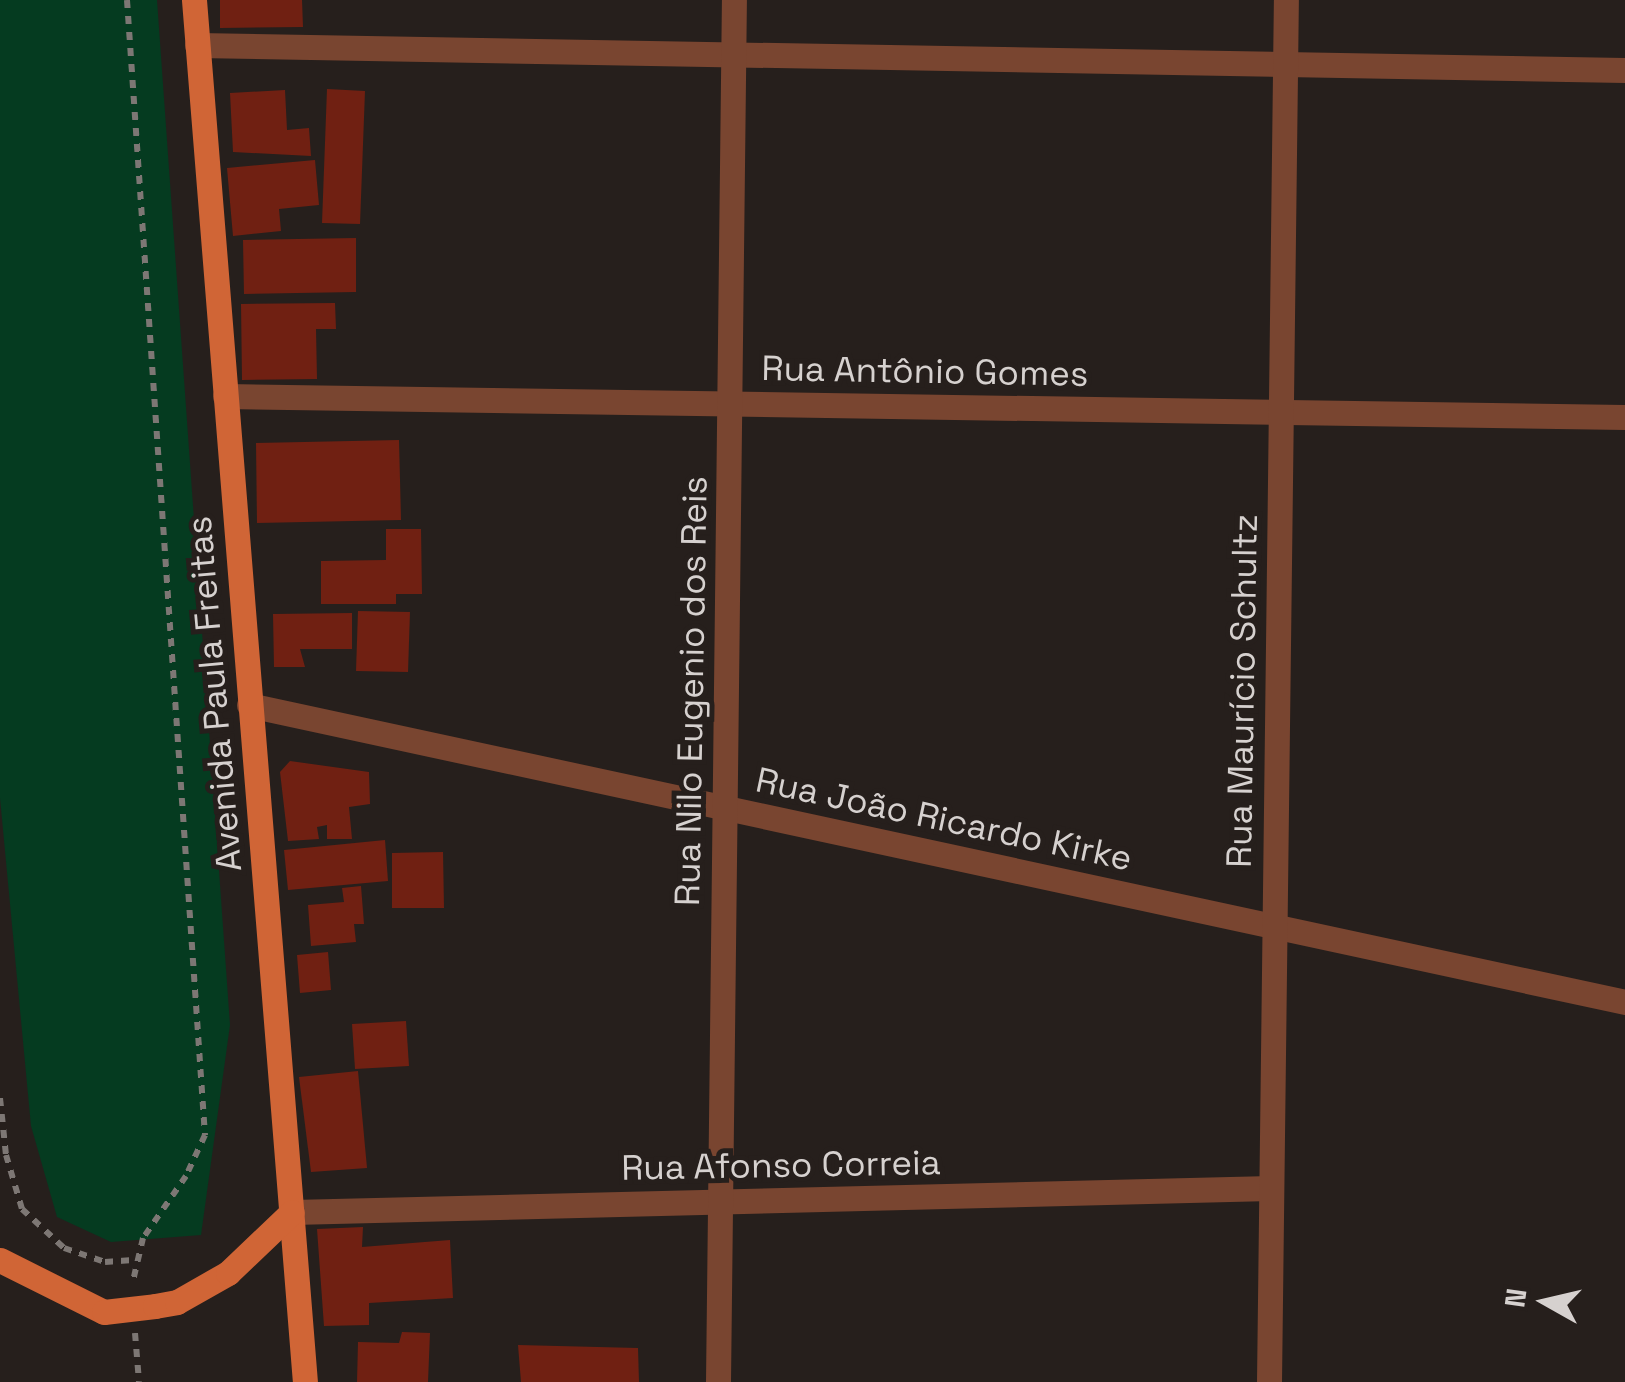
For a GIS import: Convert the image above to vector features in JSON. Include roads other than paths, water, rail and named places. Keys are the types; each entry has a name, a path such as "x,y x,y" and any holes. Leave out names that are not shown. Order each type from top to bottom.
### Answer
{"main road":[{"name":"Avenida Paula Freitas","path":"194,0 304,1382"},
{"path":"0,1260 104,1312 177,1302 228,1272 292,1212"}],"street":[{"name":"Rua Nilo Eugenio dos Reis","path":"718,1382 734,0"},
{"name":"Rua Maurício Schultz","path":"1268,1382 1286,0"},
{"path":"197,45 1625,70"},
{"name":"Rua Antônio Gomes","path":"225,396 1625,417"},
{"name":"Rua João Ricardo Kirke","path":"249,705 1625,1002"},
{"name":"Rua Afonso Correia","path":"292,1212 1271,1188"}]}
